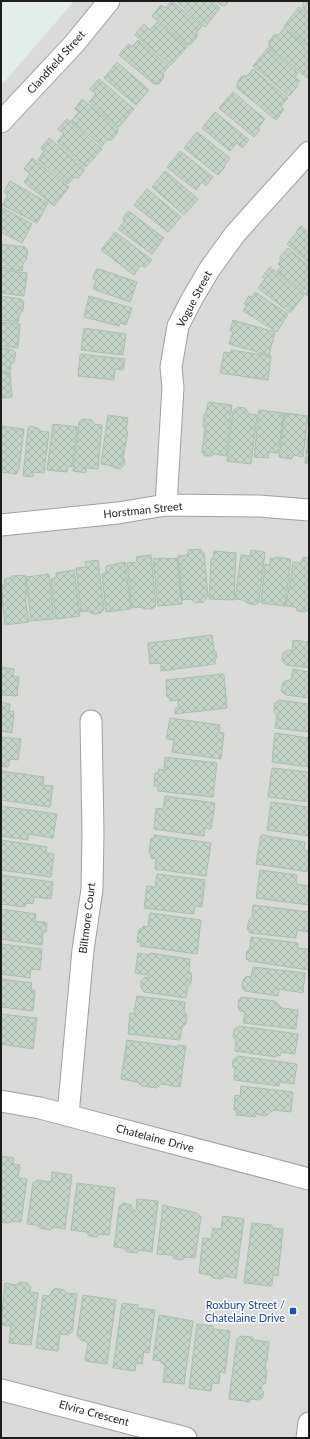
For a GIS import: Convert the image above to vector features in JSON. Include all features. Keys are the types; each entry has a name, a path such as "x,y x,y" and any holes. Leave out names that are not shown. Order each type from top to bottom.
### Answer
{"street":[{"name":"Clandfield Street","path":"1,122 74,44 109,1"},
{"name":"Vogue Street","path":"166,505 173,387 171,367 178,326 209,270 235,234 309,152"},
{"name":"Horstman Street","path":"1,525 118,513 166,505 259,506 309,510"},
{"name":"Biltmore Court","path":"68,1115 83,950 92,889 93,833 91,721"},
{"name":"Chatelaine Drive","path":"1,1101 68,1115 309,1179"},
{"name":"Elvira Crescent","path":"1,1390 186,1438"},
{"path":"307,1438 309,1423"}],"shaded area":[{"path":"74,1 309,1 309,1438 1,1438 1,86"}],"building":[{"path":"172,1 202,26 197,32 197,37 191,44 187,45 152,16 161,5 165,8"},
{"path":"176,1 212,1 220,8 205,27"},
{"path":"216,1 229,1 225,6"},
{"path":"304,1 309,1 309,13 303,8"},
{"path":"299,7 309,15 309,47 284,26"},
{"path":"157,22 187,47 171,65 135,35 144,24 150,30"},
{"path":"284,28 309,49 309,76 307,78 269,47 269,42 274,35 279,35"},
{"path":"138,40 169,66 163,73 164,77 159,84 154,84 119,55 128,44 132,47"},
{"path":"268,48 298,73 295,77 300,81 296,85 298,86 289,96 253,66"},
{"path":"117,62 149,90 136,105 104,78"},
{"path":"253,69 288,98 281,106 284,109 276,120 237,88 237,83 242,76 247,76"},
{"path":"99,79 134,109 119,127 89,102 96,94 90,89"},
{"path":"233,92 265,119 258,128 260,130 254,137 219,108"},
{"path":"82,99 118,128 117,133 112,140 107,140 102,146 71,121 79,112 75,109"},
{"path":"215,112 249,140 242,148 237,143 230,151 202,128"},
{"path":"67,119 102,149 86,167 57,142 64,134 58,129"},
{"path":"197,132 230,158 218,175 184,148"},
{"path":"49,138 83,167 84,171 78,178 74,177 68,184 38,160 44,151 41,148"},
{"path":"180,151 213,177 206,186 202,182 196,190 167,167"},
{"path":"32,158 69,187 54,206 24,182 30,174 24,169"},
{"path":"165,171 198,199 184,215 152,187"},
{"path":"10,181 48,203 37,223 2,205 8,195 4,192"},
{"path":"147,189 181,217 168,232 134,205"},
{"path":"1,207 32,224 22,243 1,232"},
{"path":"127,212 130,212 164,238 152,254 118,229 124,222 123,218"},
{"path":"301,226 309,233 309,263 287,244"},
{"path":"115,232 152,260 145,268 141,265 134,275 101,250"},
{"path":"1,244 25,247 28,251 26,260 23,263 22,271 1,268"},
{"path":"288,248 309,266 309,297 277,271 281,267 278,264 281,259 279,258"},
{"path":"270,267 304,295 290,313 258,288 265,279 262,277"},
{"path":"99,269 137,282 130,302 93,289 96,280 93,278 96,270"},
{"path":"1,270 27,273 24,296 1,293"},
{"path":"255,292 288,314 277,332 243,311 247,305 244,304 249,296 252,297"},
{"path":"1,296 21,299 24,302 23,311 20,313 18,322 1,320"},
{"path":"89,296 132,308 126,325 120,323 119,326 84,317"},
{"path":"233,320 275,332 269,355 229,344 233,332 230,331"},
{"path":"1,322 20,324 18,348 1,346"},
{"path":"84,328 126,334 123,355 81,350"},
{"path":"1,348 13,350 16,353 14,362 11,364 10,373 1,372"},
{"path":"231,350 271,356 268,380 220,373 224,352 231,353"},
{"path":"80,354 125,359 123,370 115,369 114,380 78,376"},
{"path":"10,373 12,397 1,398 1,374"},
{"path":"208,402 232,405 226,456 214,454 211,456 205,456 202,452 205,427 203,427 204,414 206,414"},
{"path":"238,407 245,408 249,414 257,415 251,464 227,461 233,411"},
{"path":"259,410 284,413 278,453 269,452 268,458 254,457"},
{"path":"285,413 308,416 303,457 293,455 292,459 279,457"},
{"path":"108,415 128,418 126,431 128,431 123,458 125,460 124,465 120,469 101,464"},
{"path":"83,419 92,420 94,424 102,425 98,469 86,468 86,473 73,471 79,422"},
{"path":"53,424 77,427 72,467 68,466 67,472 47,470"},
{"path":"1,426 24,429 19,469 17,474 1,472"},
{"path":"30,426 38,428 41,431 49,432 44,473 33,472 33,477 23,476 28,429"},
{"path":"309,426 309,464 305,463"},
{"path":"201,549 201,552 204,552 208,596 204,602 195,603 191,599 182,600 178,556 188,555 188,550"},
{"path":"251,550 265,552 259,602 255,605 247,603 243,600 235,599 241,555 250,556"},
{"path":"214,551 236,553 234,600 209,599 211,559 213,559"},
{"path":"151,555 156,605 152,609 144,609 141,607 132,608 127,563 137,562 136,557"},
{"path":"276,557 291,559 285,606 261,603 265,564 270,565 270,558 276,559"},
{"path":"303,557 309,558 309,609 305,612 298,611 295,607 286,606 293,562 301,563"},
{"path":"177,558 182,604 158,606 153,559"},
{"path":"98,560 104,609 101,613 93,614 88,611 81,612 76,568 86,567 85,562"},
{"path":"125,562 131,609 106,612 102,574 106,573 106,566"},
{"path":"74,570 80,616 56,619 51,579 56,578 56,573"},
{"path":"49,574 54,619 31,621 26,577"},
{"path":"25,575 27,597 25,597 29,622 5,625 1,585 5,585 4,579 11,578 11,576"},
{"path":"212,635 214,650 217,657 215,664 161,671 161,663 150,664 148,643"},
{"path":"293,640 309,642 309,668 286,665 282,661 283,653 288,650 292,651"},
{"path":"1,667 14,669 13,676 19,677 17,696 1,695"},
{"path":"293,669 309,672 309,698 286,695 281,691 283,683 287,680 291,680"},
{"path":"224,674 227,708 175,714 175,708 181,708 178,706 179,700 170,701 169,697 167,697 166,680"},
{"path":"279,700 309,704 309,732 275,728 277,715 274,712 275,703"},
{"path":"1,702 10,704 9,711 14,711 12,733 1,731"},
{"path":"170,718 220,725 219,732 224,733 221,759 172,752 174,740 166,739"},
{"path":"275,733 309,738 309,767 272,762"},
{"path":"1,737 21,739 18,760 10,759 8,767 1,766"},
{"path":"165,757 217,763 213,797 158,791 158,786 154,786 155,773 158,773 159,769 167,770 167,768 164,768"},
{"path":"272,768 309,772 309,802 268,797"},
{"path":"1,771 44,777 43,785 53,786 50,807 1,800"},
{"path":"165,796 215,803 211,829 205,828 204,836 154,829 156,808 163,809"},
{"path":"271,802 309,807 309,836 267,830"},
{"path":"1,806 57,814 53,838 28,834 28,840 1,836"},
{"path":"154,835 211,843 206,876 155,869 156,859 151,858 151,854 149,853 151,838 153,839"},
{"path":"261,835 305,842 304,850 309,851 309,872 256,864"},
{"path":"1,840 47,847 46,853 54,854 51,877 1,870"},
{"path":"260,870 297,875 296,884 309,886 309,905 256,898"},
{"path":"157,874 205,880 202,907 195,906 194,914 144,908 147,886 155,887"},
{"path":"1,875 53,882 51,899 34,897 33,904 26,903 25,907 1,904"},
{"path":"253,905 309,912 308,932 297,930 296,938 250,933 247,929 249,920 252,917"},
{"path":"1,909 36,914 35,921 47,923 46,932 43,932 42,945 1,939"},
{"path":"150,913 201,920 197,954 140,946 141,943 137,942 139,929 142,929 143,926 148,927"},
{"path":"251,937 298,943 297,948 309,949 309,970 249,961 246,959 247,951 250,948"},
{"path":"1,944 42,949 40,970 31,969 30,978 1,974"},
{"path":"138,953 150,955 150,953 190,959 189,971 192,975 186,998 144,992 141,987 141,981 145,977 148,978 148,975 135,973"},
{"path":"253,967 305,973 303,993 279,989 278,996 245,991 242,987 243,980 247,976 251,977"},
{"path":"1,979 32,983 31,990 35,990 33,1011 1,1007"},
{"path":"137,996 185,1002 184,1012 187,1015 186,1024 182,1027 180,1040 128,1034 130,1013 136,1014 136,1012 134,1012"},
{"path":"242,997 275,1001 282,1008 298,1010 296,1029 243,1023 245,1012 240,1011 238,1008 239,1000"},
{"path":"1,1014 37,1018 33,1049 1,1044"},
{"path":"239,1026 298,1034 295,1054 281,1052 280,1056 276,1055 276,1057 235,1051 236,1040 233,1037 234,1030"},
{"path":"127,1040 178,1047 178,1045 186,1046 180,1087 161,1084 157,1088 142,1086 137,1082 121,1079"},
{"path":"238,1056 297,1064 294,1084 280,1082 279,1086 234,1080 235,1069 232,1066 233,1060"},
{"path":"241,1086 293,1092 291,1112 273,1110 266,1116 256,1114 255,1117 236,1115 237,1111 234,1110 235,1095 240,1096"},
{"path":"1,1156 14,1158 13,1164 20,1165 18,1178 27,1179 21,1222 1,1222"},
{"path":"52,1172 72,1175 65,1229 54,1227 50,1230 40,1228 37,1225 27,1224 33,1183 37,1180 51,1182"},
{"path":"77,1183 115,1188 109,1235 100,1234 96,1237 89,1236 86,1232 71,1230"},
{"path":"137,1199 158,1201 152,1252 140,1250 136,1253 127,1252 124,1248 114,1247 119,1207 123,1203 131,1205 133,1210 136,1211"},
{"path":"163,1205 197,1213 201,1217 195,1258 185,1257 182,1260 174,1259 172,1255 157,1254"},
{"path":"223,1216 244,1219 236,1278 224,1276 222,1279 213,1278 210,1275 199,1273 203,1238 211,1239 213,1228 221,1229"},
{"path":"252,1223 272,1225 272,1228 283,1229 278,1276 273,1275 272,1286 244,1283"},
{"path":"20,1282 27,1283 31,1287 30,1292 38,1293 31,1345 9,1343 11,1326 3,1325 1,1321 5,1283 16,1285"},
{"path":"55,1288 64,1290 66,1293 77,1294 72,1332 68,1335 60,1334 58,1351 36,1348 43,1295 50,1296 51,1292"},
{"path":"83,1295 116,1300 107,1364 85,1361 88,1342 81,1340 77,1336"},
{"path":"122,1303 138,1305 137,1308 155,1310 149,1353 144,1352 142,1364 136,1363 135,1371 113,1368"},
{"path":"159,1315 193,1321 184,1384 163,1382 165,1366 160,1361 153,1360"},
{"path":"197,1324 213,1326 213,1329 230,1331 225,1373 220,1372 219,1384 212,1383 211,1391 189,1388"},
{"path":"241,1336 252,1337 254,1340 269,1342 265,1370 267,1370 265,1384 262,1384 261,1390 264,1392 262,1398 259,1400 250,1399 250,1402 229,1399 237,1339"}],"place":[{"name":"Roxbury Street / Chatelaine Drive","path":"293,1311"}]}
